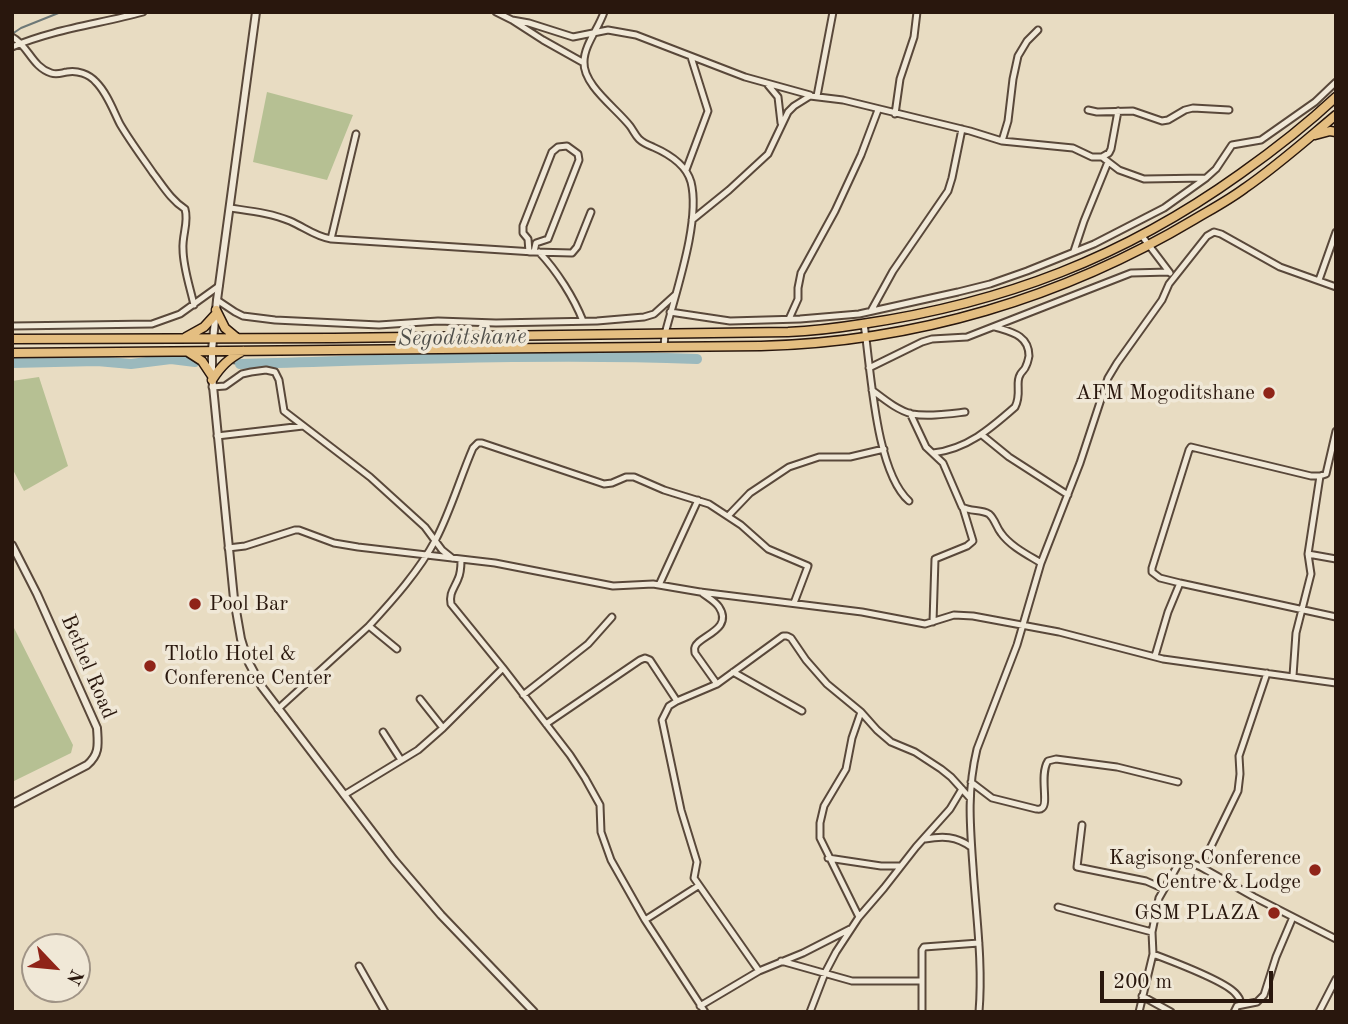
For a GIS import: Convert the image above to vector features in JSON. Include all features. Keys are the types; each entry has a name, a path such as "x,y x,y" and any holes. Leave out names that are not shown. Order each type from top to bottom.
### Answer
{"main road":[{"path":"12,339 810,331 911,317 1004,293 1072,269 1142,236 1225,185 1287,140 1336,97"},
{"path":"12,353 787,345 866,338 1007,305 1078,279 1149,247 1243,190 1336,115"},
{"path":"1311,136 1336,132"},
{"path":"183,338 204,327 216,309"},
{"path":"216,309 225,328 238,338"},
{"path":"711,346 712,333"},
{"path":"185,350 202,361 212,381"},
{"path":"212,381 225,362 245,350"}],"street":[{"path":"12,47 77,26 143,12"},
{"path":"256,12 212,350 212,381 228,548 234,598 245,652 255,676 278,709 394,860 441,915 534,1012"},
{"path":"496,12 584,63"},
{"path":"604,12 585,54 584,63 589,79 639,139 675,159 687,170"},
{"path":"814,96 834,12"},
{"path":"895,114 900,79 914,37 917,12"},
{"path":"512,20 573,37 608,30 636,35 745,78 962,129 1002,141 1068,146 1144,179 1206,178"},
{"path":"1002,141 1008,121 1018,56 1038,30"},
{"path":"12,37 22,43 32,59 46,71 53,74 85,74 97,83 139,153 177,205 185,209 187,217 183,257 194,305"},
{"path":"664,347 692,220 692,193 687,170 708,111 691,57"},
{"path":"670,312 730,321 833,317 870,312 990,284 1103,239 1164,208 1216,169 1232,145 1261,140 1315,102 1336,82"},
{"path":"765,83 778,97 781,124"},
{"path":"692,220 768,154 788,112 814,96"},
{"path":"1088,110 1138,112 1162,121 1193,108 1229,110"},
{"path":"789,319 798,299 801,273 835,211 878,110"},
{"path":"1074,251 1111,149 1118,111"},
{"path":"870,312 893,271 948,191 962,129"},
{"path":"331,239 356,134"},
{"path":"534,252 536,243 548,239 579,160 578,154 571,147 558,147 552,152 523,226 523,233 534,252 554,270 583,321"},
{"path":"230,208 282,219 331,239 572,253 591,212"},
{"path":"979,1012 981,982 970,798 977,749 1023,626 1041,563 1112,370 1162,300 1174,278 1207,236 1214,232 1280,267 1336,287"},
{"path":"1319,280 1336,232"},
{"path":"1142,236 1174,278"},
{"path":"869,368 922,342 967,337 1131,272 1169,272"},
{"path":"12,326 142,325 180,314 219,286"},
{"path":"216,309 252,318 379,325 438,321 496,323 624,320 650,316 675,295"},
{"path":"864,324 872,390 884,449 896,487 909,501"},
{"path":"933,453 956,447 982,435 1015,407 1019,396 1018,379 1027,365 1029,349 1021,336 995,327"},
{"path":"212,381 225,386 242,374 251,372 272,371 278,375 284,411 377,483 425,527 442,550 452,558"},
{"path":"872,390 891,404 910,413 965,412"},
{"path":"910,413 921,439 943,463 962,506 973,541 967,547 935,559 933,622"},
{"path":"217,436 303,426"},
{"path":"1293,676 1296,632 1311,575 1308,554 1323,475 1336,430"},
{"path":"982,435 1009,457 1068,495"},
{"path":"278,709 369,626 399,592 435,540 473,448 478,443 604,484 634,477 673,494 709,504 768,549 808,566 794,603"},
{"path":"1336,472 1311,476 1191,447 1152,568 1155,576 1180,583 1336,617"},
{"path":"728,516 750,493 789,467 819,457 850,457 884,449"},
{"path":"659,585 698,500"},
{"path":"962,506 992,517 1000,533 1008,541 1041,563"},
{"path":"228,548 245,546 295,530 358,547 512,565 613,586 659,585 862,612 925,624 962,614 1049,629 1155,656 1336,683"},
{"name":"Bethel Road","path":"12,545 97,728 98,749 94,759 87,765 12,804"},
{"path":"1308,554 1336,559"},
{"path":"461,560 460,574 450,597 451,604 570,755 600,805 603,839 611,860 645,920 705,1012"},
{"path":"1155,656 1180,583"},
{"path":"700,592 719,607 721,613 722,621 719,626 695,647 695,653 717,684"},
{"path":"523,695 588,645 612,617"},
{"path":"369,626 397,649"},
{"path":"759,971 694,878 697,862 681,810 662,720 668,706 717,684 783,636 787,636 827,684 861,712 877,730 891,742 915,752 941,769 970,798"},
{"path":"546,724 645,658 650,660 677,701"},
{"path":"344,795 418,750 503,667"},
{"path":"733,671 802,711"},
{"path":"1201,867 1238,791 1239,756 1266,674"},
{"path":"420,699 443,728"},
{"path":"859,917 820,838 821,814 846,769 861,712"},
{"path":"383,732 401,760"},
{"path":"971,782 992,798 1036,809 1044,807 1046,802 1044,767 1048,761 1056,759 1117,767 1178,782"},
{"path":"810,1012 836,952 859,917 950,809 962,789"},
{"path":"1083,825 1077,867 1146,881 1164,889"},
{"path":"923,839 948,836 971,847"},
{"path":"828,858 887,867 901,866"},
{"path":"1139,1012 1153,954 1152,932 1159,898 1179,863 1184,860 1336,939"},
{"path":"645,920 698,886"},
{"path":"1058,907 1152,932"},
{"path":"1234,1012 1237,1006 1257,1002 1264,995 1293,917"},
{"path":"700,1006 759,971 803,953 852,928"},
{"path":"922,1012 924,947 979,943"},
{"path":"1153,954 1228,988 1238,996 1241,1004"},
{"path":"781,961 860,982 922,981"},
{"path":"359,966 385,1012"},
{"path":"1320,1012 1336,979"},
{"path":"1142,996 1171,1012"}],"green space":[{"path":"267,92 353,115 327,180 253,162"},
{"path":"39,377 68,466 24,491 12,468 12,381"},
{"path":"12,624 73,745 71,753 12,782"}],"waterway":[{"path":"12,34 61,12"},
{"name":"Segoditshane","path":"240,364 526,357 697,359"},
{"name":"Segoditshane","path":"12,363 97,361 131,364 171,359 195,362"},
{"name":"Segoditshane","path":"231,363 240,364"}],"place":[{"name":"AFM Mogoditshane","path":"1269,393"},
{"name":"Pool Bar","path":"195,604"},
{"name":"Tlotlo Hotel & Conference Center","path":"150,666"},
{"name":"Kagisong Conference Centre & Lodge","path":"1315,870"},
{"name":"GSM PLAZA","path":"1274,913"}]}
